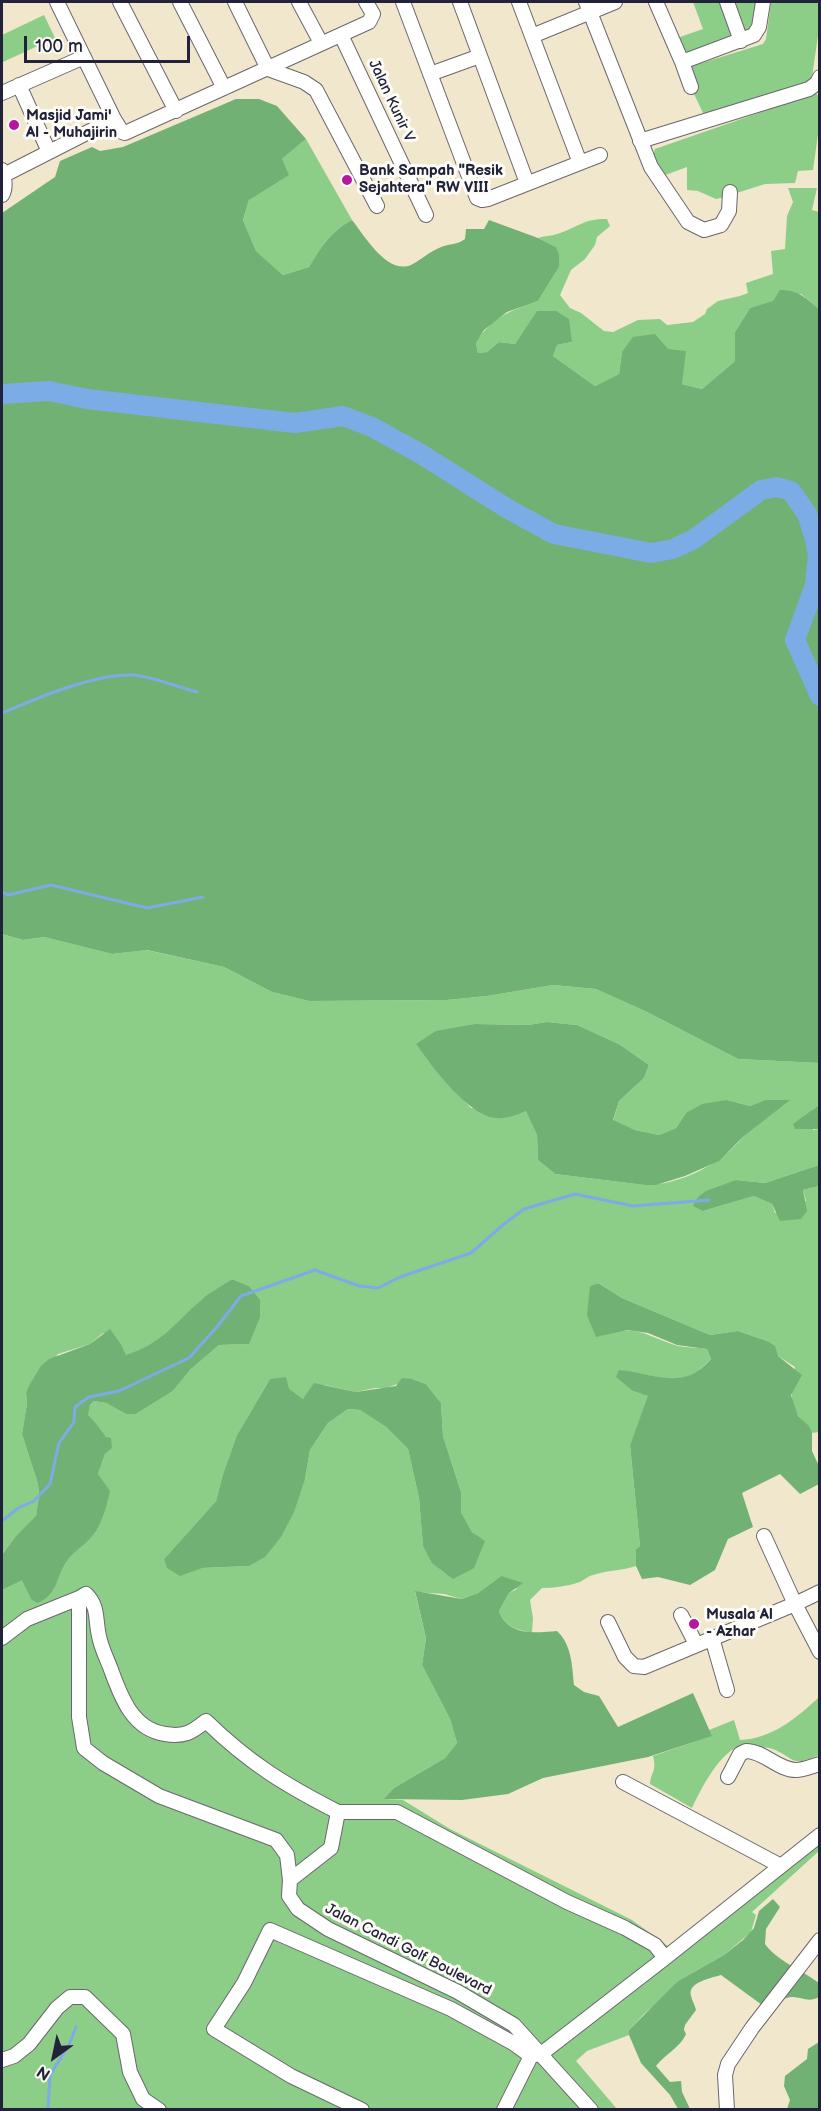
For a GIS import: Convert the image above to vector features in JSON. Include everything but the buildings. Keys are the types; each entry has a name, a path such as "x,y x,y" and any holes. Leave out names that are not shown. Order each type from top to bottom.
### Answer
{"street":[{"path":"57,2 122,132 130,132 371,20 373,14 366,2"},
{"path":"120,2 176,111"},
{"path":"180,2 224,88"},
{"path":"235,2 268,69 304,82 316,90 377,206"},
{"path":"299,2 321,43"},
{"path":"403,2 477,198 488,199 600,155"},
{"path":"460,2 527,183"},
{"path":"519,2 580,163"},
{"path":"532,36 588,7 615,2"},
{"path":"656,2 691,87"},
{"path":"726,2 741,41"},
{"path":"682,62 754,35 759,27 763,2"},
{"path":"588,7 651,167 688,222 704,230 721,225 729,211 730,192"},
{"name":"Jalan Kunir V","path":"341,35 426,215"},
{"path":"430,74 480,56"},
{"path":"2,93 84,57"},
{"path":"640,141 809,89 817,83 819,77"},
{"path":"19,85 49,152"},
{"path":"2,195 4,192 3,173 114,119"},
{"path":"764,1536 819,1652"},
{"path":"608,1622 625,1657 634,1666 639,1667 795,1604 819,1592"},
{"path":"2,1638 27,1619 86,1594 95,1603 99,1637 114,1678 126,1706 142,1726 155,1733 176,1736 192,1733 206,1721 245,1757 296,1791 338,1812 397,1812 567,1902 625,1928 655,1946 665,1958"},
{"name":"Jalan Candi Golf Boulevard","path":"79,1598 79,1717 84,1748 113,1769 159,1796 276,1840 287,1855 289,1896 298,1910 328,1929 458,1992 514,2025 536,2055 591,2109"},
{"path":"681,1614 696,1644"},
{"path":"712,1638 726,1690"},
{"path":"728,1777 740,1754 746,1750 789,1769 806,1768 819,1764"},
{"path":"623,1782 781,1866"},
{"path":"290,1880 331,1848 338,1812"},
{"path":"504,2109 536,2055 665,1958 819,1835"},
{"path":"362,2109 291,2076 214,2030 244,1983 270,1929 451,2009 536,2055"},
{"path":"727,2109 724,2075 728,2064 752,2028 819,1940"},
{"path":"2,2060 15,2056 29,2044 57,2008 70,1997 85,1997 123,2034 130,2072 143,2099 159,2109"}],"green space":[{"path":"693,2 719,2 732,36 731,40 685,54 677,38 703,29"},
{"path":"733,2 758,2 754,29 745,34"},
{"path":"771,2 819,2 819,29 812,77 809,82 705,117 693,92 697,85 690,70 692,66 763,44 766,39"},
{"path":"44,15 55,38 3,62 2,35"},
{"path":"816,93 819,97 819,127 813,170 798,171 795,183 765,184 716,199 698,191 687,190 687,167 660,177 653,155 655,149"},
{"path":"236,99 259,99 277,106 306,139 282,159 289,175 249,200 243,220 256,251 283,275 309,267 332,234 352,220 377,252 393,264 402,267 411,265 443,246 465,239 466,229 484,229 489,220 556,247 559,267 538,301 507,312 484,330 476,343 478,353 487,352 499,342 515,344 537,311 556,311 569,319 572,342 557,345 553,356 595,386 619,374 622,352 633,337 655,334 668,349 686,351 682,384 702,389 735,361 735,332 750,308 773,301 780,290 786,290 801,295 819,309 819,1063 738,1059 647,1012 596,989 553,985 447,1000 309,1001 272,992 224,967 147,950 112,954 44,937 23,940 2,934 2,213 55,177 60,161 92,147 100,151 123,147"},
{"path":"306,139 352,220 332,234 309,267 283,275 256,251 243,220 249,200 282,159"},
{"path":"788,188 817,188 812,210 819,212 819,309 801,294 750,308 735,332 735,361 702,389 682,384 622,352 619,374 595,386 553,356 557,345 572,342 537,312 515,344 499,342 487,352 478,353 476,343 488,327 511,311 538,301 559,267 556,247 538,238 564,232 592,220 607,219 610,226 597,237 595,245 585,259 571,270 560,295 570,308 581,313 604,331 613,332 638,320 660,319 667,325 693,322 718,301 748,293 746,283 773,274 771,251 785,249 787,216 793,202"},
{"path":"2,934 23,940 44,937 112,954 146,950 224,967 272,992 309,1001 447,1000 553,985 596,989 647,1012 738,1059 819,1063 819,1105 812,1110 813,1130 819,1129 819,1165 765,1183 736,1180 703,1211 754,1196 772,1204 775,1213 806,1201 803,1190 819,1186 819,1432 812,1433 794,1409 792,1391 795,1367 778,1356 767,1341 738,1331 710,1335 622,1298 598,1283 590,1286 617,1331 633,1331 678,1346 707,1349 711,1359 695,1373 679,1378 662,1378 642,1374 633,1391 649,1396 630,1445 640,1546 636,1549 636,1566 598,1573 571,1585 542,1588 530,1600 533,1618 532,1633 512,1627 502,1617 499,1611 509,1593 517,1589 501,1576 478,1593 462,1599 444,1594 415,1592 426,1638 422,1665 450,1719 457,1743 445,1758 394,1788 385,1799 403,1800 450,1829 632,1920 679,1954 819,1840 819,1851 752,1912 756,1915 751,1932 724,1955 678,1981 629,2030 629,2035 587,2051 576,2061 617,2109 2,2109 2,1590 22,1579 53,1591 58,1573 70,1555 94,1534 108,1500 98,1474 105,1454 112,1447 95,1422 87,1415 90,1405 94,1401 106,1403 126,1414 136,1414 173,1391 190,1370 219,1345 249,1344 249,1286 232,1279 202,1299 147,1348 126,1356 122,1346 103,1333 90,1344 58,1354 26,1393 27,1403 22,1434 38,1484 36,1517 15,1537 2,1555","holes":["547,1022 577,1025 619,1044 649,1065 644,1078 619,1101 613,1121 635,1130 659,1135 676,1128 686,1113 727,1100 750,1106 765,1100 749,1128 734,1147 712,1164 686,1177 645,1185 555,1174 538,1160 537,1135 526,1110 471,1108 429,1062 416,1044 475,1024 528,1025","270,1379 303,1399 325,1385 356,1392 386,1388 412,1379 426,1384 441,1403 443,1436 461,1492 461,1512 472,1532 477,1536 423,1546 419,1498 408,1449 386,1427 360,1410 348,1409 328,1423 310,1450 305,1479 249,1566 202,1568 164,1559 216,1501 237,1435"]},
{"path":"547,1022 577,1025 619,1044 649,1065 644,1078 619,1101 613,1120 635,1130 659,1135 676,1128 686,1113 702,1104 727,1100 750,1106 765,1100 790,1100 744,1136 719,1161 685,1176 656,1185 645,1185 555,1174 538,1160 537,1135 526,1111 507,1117 495,1118 484,1115 451,1088 416,1044 436,1031 475,1024 528,1025"},
{"path":"819,1105 819,1129 795,1129 793,1124"},
{"path":"819,1165 819,1186 803,1190 807,1211 801,1219 780,1221 772,1204 754,1196 703,1211 693,1206 698,1197 706,1191 736,1180 765,1183"},
{"path":"232,1279 249,1286 260,1300 260,1317 249,1344 219,1345 190,1370 173,1391 136,1414 126,1414 106,1403 94,1401 90,1405 88,1415 106,1437 111,1438 112,1448 105,1454 98,1474 110,1491 98,1526 93,1535 66,1562 53,1591 44,1600 37,1603 31,1599 22,1580 2,1590 2,1555 15,1537 36,1516 38,1484 22,1434 27,1403 26,1393 41,1366 49,1359 90,1344 110,1329 126,1355 149,1345 205,1297"},
{"path":"598,1283 622,1298 710,1335 738,1331 767,1341 775,1346 778,1356 802,1375 791,1395 798,1416 809,1426 812,1433 812,1451 819,1466 819,1484 800,1494 780,1474 742,1493 753,1527 728,1539 715,1570 690,1585 658,1577 642,1579 636,1566 636,1549 640,1546 630,1445 648,1396 633,1391 616,1377 619,1370 656,1377 679,1378 690,1375 711,1359 707,1349 677,1345 648,1333 627,1330 596,1337 587,1315 590,1286"},
{"path":"286,1377 289,1389 303,1399 314,1383 356,1392 396,1386 402,1378 426,1384 441,1403 443,1436 461,1492 461,1512 472,1532 485,1541 474,1568 453,1579 432,1563 423,1546 419,1498 408,1449 386,1427 360,1410 348,1409 328,1423 310,1450 305,1479 294,1512 281,1537 265,1557 249,1566 202,1568 180,1576 167,1568 164,1559 216,1501 237,1435 270,1379"},
{"path":"501,1576 523,1583 509,1593 499,1611 503,1619 509,1625 523,1631 557,1631 568,1649 574,1685 584,1692 599,1696 618,1727 693,1693 712,1736 648,1757 543,1778 508,1794 462,1800 384,1799 394,1788 445,1758 457,1743 450,1719 422,1665 426,1638 415,1591 462,1599 478,1593"},
{"path":"819,1697 819,1755 803,1761 794,1761 771,1748 745,1745 736,1747 713,1770 692,1808 650,1784 654,1768 653,1756 711,1736 709,1730 734,1720 740,1740 762,1736 793,1720"},
{"path":"773,1899 780,1907 766,1929 765,1944 783,1960 819,1983 819,1997 809,2000 791,1997 762,2005 721,1975 696,1984 691,1991 691,1998 696,2010 685,2025 686,2034 656,2066 670,2082 681,2081 682,2092 690,2109 678,2109 670,2095 641,2063 629,2030 678,1981 724,1955 743,1940 754,1928 759,1911"},
{"path":"819,2042 819,2109 787,2109 790,2100 784,2086 785,2076 807,2059 808,2049"}],"waterway":[{"path":"2,394 49,391 87,399 295,423 343,416 372,427 421,454 508,509 554,534 651,553 673,549 694,539 761,490 777,487 791,491 807,514 818,556 815,585 795,640 820,696"},
{"path":"2,713 85,682 119,675 140,676 197,692"},
{"path":"2,892 8,895 51,885 147,908 203,897"},
{"path":"2,1521 18,1508 34,1501 50,1484 59,1443 74,1422 75,1407 89,1397 119,1391 189,1358 241,1296 315,1270 359,1286 378,1288 400,1277 471,1253 524,1209 575,1194 633,1206 709,1200"},
{"path":"48,2110 50,2075 69,2045 76,2027"}],"place":[{"name":"Masjid Jami' Al - Muhajirin","path":"14,125"},
{"name":"Bank Sampah \"Resik Sejahtera\" RW VIII","path":"347,180"},
{"name":"Musala Al - Azhar","path":"694,1624"}]}
